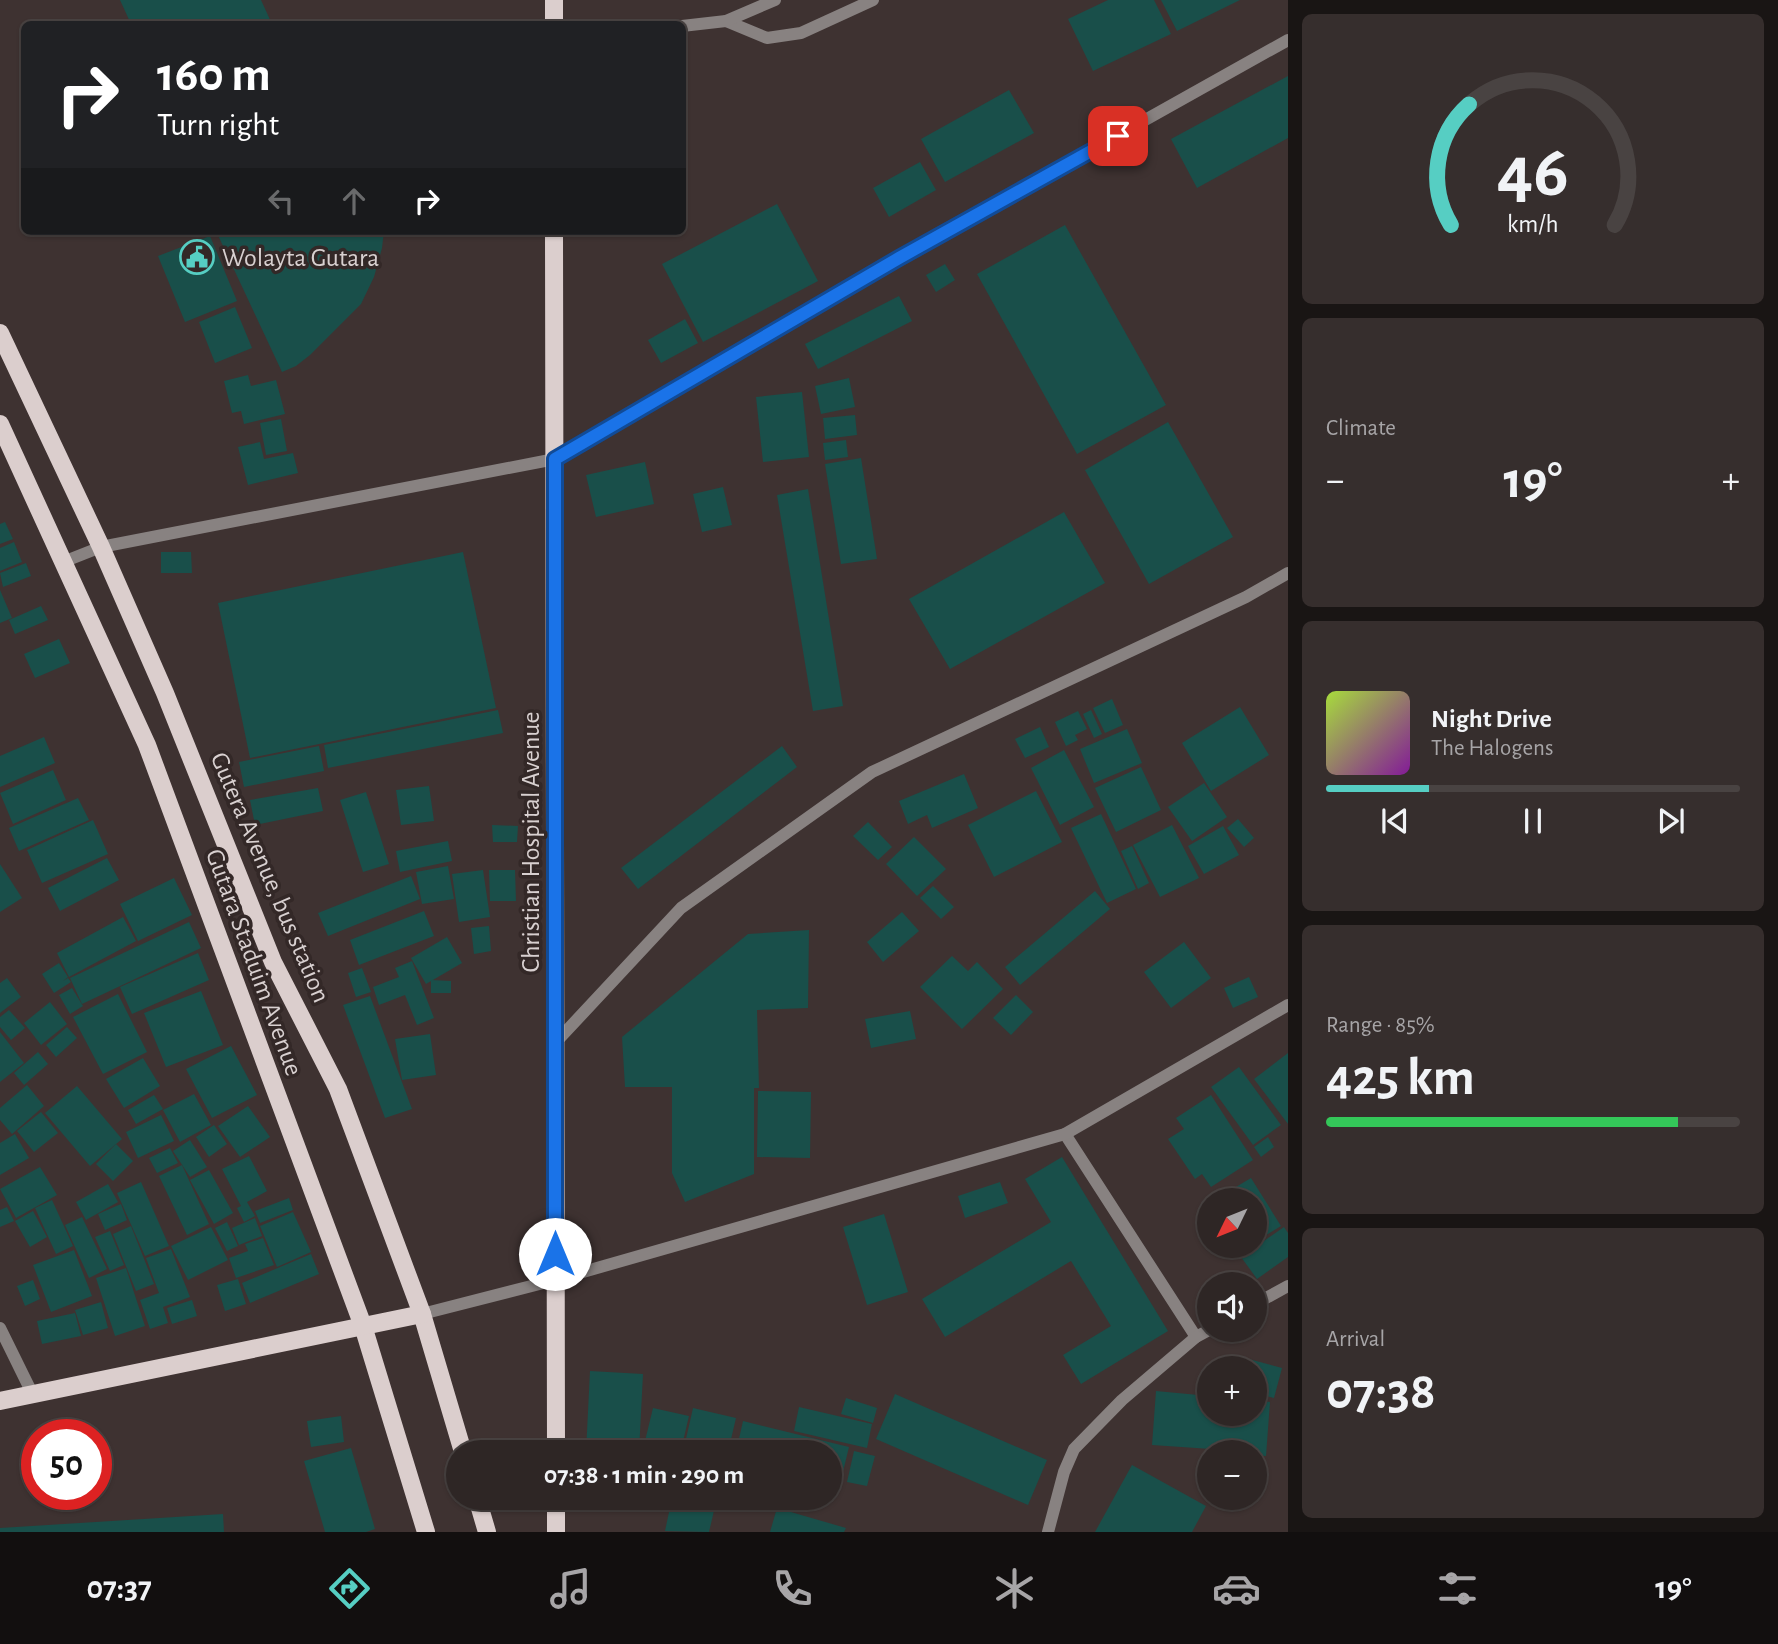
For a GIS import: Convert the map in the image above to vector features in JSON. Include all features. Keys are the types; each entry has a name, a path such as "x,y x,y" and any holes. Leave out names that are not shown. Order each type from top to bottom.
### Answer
{"main road":[{"path":"554,0 554,21"},
{"name":"Christian Hospital Avenue","path":"554,235 556,1440"},
{"name":"Gutera Avenue, bus station","path":"0,333 101,547 169,701 273,962 338,1089 422,1314 459,1440"},
{"name":"Gutara Staduim Avenue","path":"0,424 146,745 363,1326 426,1532"},
{"path":"0,1401 422,1314"},
{"path":"481,1510 487,1532"},
{"path":"556,1510 556,1532"}],"street":[{"path":"686,26 726,21 775,0"},
{"path":"726,21 767,38 801,33 873,0"},
{"path":"63,562 101,547 555,459 899,258 1288,40"},
{"path":"557,1041 681,908 872,772 1246,597 1288,573"},
{"path":"422,1314 555,1280 1065,1134 1288,1005"},
{"path":"1048,1532 1064,1472 1074,1449 1122,1400 1196,1337 1065,1134"},
{"path":"1267,1297 1288,1286"},
{"path":"0,1328 33,1395"}],"building":[{"path":"120,0 261,0 271,21 130,21"},
{"path":"1108,0 1154,0 1171,34 1093,71 1068,19"},
{"path":"1161,0 1240,0 1177,31"},
{"path":"1288,76 1288,138 1197,188 1171,139"},
{"path":"1009,90 1034,133 945,182 921,139"},
{"path":"920,162 936,190 889,217 873,188"},
{"path":"777,204 818,281 703,342 662,264"},
{"path":"1065,225 1166,405 1077,454 977,274"},
{"path":"218,235 384,235 374,277 361,304 310,355 296,366 282,372"},
{"path":"210,236 237,301 185,322 158,256"},
{"path":"945,264 955,280 936,292 926,275"},
{"path":"899,296 912,321 818,369 805,344"},
{"path":"235,307 252,348 215,363 199,322"},
{"path":"685,319 698,343 661,363 648,340"},
{"path":"248,375 251,386 276,380 285,414 244,424 241,411 232,413 224,381"},
{"path":"849,378 855,407 821,414 815,386"},
{"path":"802,392 809,457 763,462 756,397"},
{"path":"855,415 857,435 825,439 823,418"},
{"path":"281,419 287,451 266,455 260,423"},
{"path":"1168,422 1233,537 1149,584 1085,470"},
{"path":"846,440 848,457 825,460 823,443"},
{"path":"260,442 264,459 293,453 298,473 248,485 238,447"},
{"path":"861,458 877,559 841,564 825,464"},
{"path":"645,462 654,504 596,517 586,475"},
{"path":"723,487 732,525 702,532 693,494"},
{"path":"808,489 843,706 813,711 777,495"},
{"path":"1064,512 1105,583 950,669 909,599"},
{"path":"5,522 13,539 0,544 0,524"},
{"path":"14,542 22,562 0,571 0,548"},
{"path":"161,552 191,552 192,573 161,573"},
{"path":"463,552 496,708 250,758 218,603"},
{"path":"26,563 31,576 3,587 0,573"},
{"path":"0,590 12,618 0,623"},
{"path":"41,606 48,620 15,634 9,620"},
{"path":"59,639 70,663 35,678 24,654"},
{"path":"1112,699 1123,725 1105,733 1093,708"},
{"path":"1240,707 1269,755 1211,791 1182,743"},
{"path":"498,710 503,733 328,768 324,745"},
{"path":"1091,710 1102,734 1094,738 1083,714"},
{"path":"1078,711 1087,729 1075,735 1078,740 1066,746 1055,722"},
{"path":"1040,727 1049,747 1025,758 1015,739"},
{"path":"1127,729 1142,763 1094,783 1080,749"},
{"path":"44,737 55,763 0,787 0,756"},
{"path":"319,746 324,771 244,787 239,762"},
{"path":"782,746 797,767 638,889 621,868"},
{"path":"1064,750 1094,807 1060,825 1031,768"},
{"path":"1141,767 1161,810 1116,832 1095,788"},
{"path":"53,770 66,800 13,824 0,793"},
{"path":"964,774 978,808 932,828 927,815 908,824 899,801"},
{"path":"1204,783 1227,817 1192,841 1168,807"},
{"path":"429,786 434,821 401,825 396,790"},
{"path":"318,788 323,811 255,825 250,800"},
{"path":"1036,791 1062,842 994,877 968,825"},
{"path":"366,792 389,864 363,872 340,800"},
{"path":"78,798 89,820 19,851 9,828"},
{"path":"1101,814 1136,889 1107,903 1071,828"},
{"path":"1238,819 1254,838 1244,847 1227,828"},
{"path":"93,820 108,854 42,883 27,850"},
{"path":"868,822 892,847 878,860 853,836"},
{"path":"492,825 518,826 517,842 493,842"},
{"path":"1172,825 1199,878 1160,897 1133,845"},
{"path":"1223,826 1239,855 1204,874 1188,846"},
{"path":"914,837 946,869 917,896 886,864"},
{"path":"448,841 452,861 400,872 396,851"},
{"path":"1132,846 1149,883 1138,889 1121,851"},
{"path":"107,858 119,880 60,911 48,888"},
{"path":"0,864 22,898 0,912"},
{"path":"448,866 454,899 422,904 416,872"},
{"path":"483,870 490,917 459,922 452,874"},
{"path":"489,870 515,870 516,901 490,901"},
{"path":"411,876 420,899 328,936 318,913"},
{"path":"174,878 192,915 138,941 120,904"},
{"path":"933,886 954,907 941,919 920,898"},
{"path":"1095,891 1110,909 1020,985 1005,967"},
{"path":"424,911 434,936 359,965 350,940"},
{"path":"902,912 919,931 883,962 867,942"},
{"path":"123,917 136,941 69,977 57,953"},
{"path":"189,922 201,948 82,1004 70,978"},
{"path":"489,926 491,951 474,954 471,928"},
{"path":"809,930 808,1008 757,1010 759,1088 754,1088 754,1174 685,1202 672,1173 672,1087 625,1087 622,1037 748,934"},
{"path":"447,937 462,963 426,984 411,958"},
{"path":"1184,942 1211,978 1171,1008 1144,972"},
{"path":"198,953 209,980 132,1014 120,987"},
{"path":"952,956 968,971 977,962 1003,989 962,1029 920,987"},
{"path":"412,961 434,1018 417,1025 405,995 379,1005 373,987 399,977 395,968"},
{"path":"59,963 68,977 63,981 68,978 71,982 54,993 42,974"},
{"path":"362,968 371,992 356,997 348,973"},
{"path":"1249,977 1258,997 1233,1008 1224,988"},
{"path":"7,978 21,997 0,1013 0,983"},
{"path":"431,980 451,981 451,993 431,993"},
{"path":"72,988 83,1006 70,1014 59,995"},
{"path":"201,991 223,1045 166,1067 144,1013"},
{"path":"118,994 147,1052 103,1074 73,1017"},
{"path":"1016,995 1033,1012 1011,1035 993,1018"},
{"path":"370,996 412,1109 385,1118 343,1005"},
{"path":"50,1002 67,1024 41,1045 24,1023"},
{"path":"9,1010 25,1028 11,1040 0,1027 0,1017"},
{"path":"910,1011 916,1039 871,1048 865,1019"},
{"path":"67,1027 77,1038 56,1057 46,1045"},
{"path":"0,1032 24,1063 0,1082"},
{"path":"430,1034 436,1075 402,1080 395,1039"},
{"path":"231,1046 257,1095 212,1118 186,1069"},
{"path":"38,1052 48,1064 24,1085 14,1073"},
{"path":"1288,1053 1288,1124 1254,1079"},
{"path":"143,1058 160,1086 124,1108 106,1079"},
{"path":"1239,1067 1281,1125 1253,1145 1211,1087"},
{"path":"27,1085 44,1106 12,1134 0,1120 0,1108"},
{"path":"77,1086 122,1139 90,1166 45,1113"},
{"path":"758,1091 811,1092 810,1158 757,1157"},
{"path":"194,1094 211,1125 180,1142 163,1110"},
{"path":"154,1095 163,1109 136,1124 128,1110"},
{"path":"1211,1095 1253,1160 1211,1187 1202,1174 1195,1179 1168,1139 1184,1129 1176,1118"},
{"path":"248,1106 270,1137 240,1157 218,1126"},
{"path":"41,1112 58,1133 34,1152 17,1131"},
{"path":"161,1115 174,1141 138,1158 126,1132"},
{"path":"214,1125 227,1144 209,1157 196,1137"},
{"path":"15,1134 29,1158 0,1175 0,1143"},
{"path":"1268,1137 1274,1147 1261,1157 1254,1147"},
{"path":"190,1140 207,1167 190,1177 173,1151"},
{"path":"116,1144 133,1161 113,1181 96,1164"},
{"path":"170,1148 178,1163 157,1173 149,1158"},
{"path":"249,1156 267,1191 247,1202 255,1216 244,1222 237,1208 241,1206 222,1169"},
{"path":"1062,1157 1168,1331 1081,1384 1063,1355 1111,1326 1071,1261 945,1337 922,1299 1051,1222 1025,1179"},
{"path":"182,1165 209,1224 187,1235 159,1176"},
{"path":"40,1167 57,1195 16,1218 0,1189"},
{"path":"209,1170 233,1213 214,1224 190,1180"},
{"path":"1251,1178 1257,1188 1234,1188"},
{"path":"141,1182 169,1246 145,1256 117,1193"},
{"path":"1000,1182 1008,1203 965,1218 958,1196"},
{"path":"108,1184 118,1202 86,1220 76,1202"},
{"path":"289,1198 293,1210 260,1223 255,1211"},
{"path":"52,1200 73,1246 56,1254 35,1208"},
{"path":"121,1204 127,1220 105,1230 98,1214"},
{"path":"1267,1204 1281,1226 1267,1235"},
{"path":"7,1207 14,1221 0,1227 0,1210"},
{"path":"33,1211 47,1237 30,1247 15,1221"},
{"path":"293,1212 311,1252 277,1267 260,1226"},
{"path":"884,1214 908,1292 867,1305 843,1227"},
{"path":"82,1217 107,1269 89,1278 65,1225"},
{"path":"255,1218 262,1236 239,1245 232,1228"},
{"path":"227,1222 238,1246 227,1251 215,1228"},
{"path":"131,1226 154,1284 136,1291 113,1234"},
{"path":"211,1227 228,1260 188,1280 171,1246"},
{"path":"1284,1227 1288,1233 1288,1257 1267,1272 1252,1272 1242,1258 1267,1258 1267,1239"},
{"path":"110,1231 124,1265 110,1271 95,1237"},
{"path":"263,1238 274,1265 236,1278 229,1258 248,1251 245,1244"},
{"path":"171,1249 190,1297 163,1307 168,1323 150,1329 140,1300 159,1293 146,1258"},
{"path":"74,1250 92,1296 51,1312 33,1265"},
{"path":"311,1254 319,1274 250,1303 242,1283"},
{"path":"126,1268 145,1326 115,1336 96,1278"},
{"path":"238,1279 246,1304 225,1311 217,1285"},
{"path":"33,1280 40,1299 25,1306 17,1286"},
{"path":"192,1300 197,1316 172,1324 167,1308"},
{"path":"101,1302 108,1328 83,1335 75,1310"},
{"path":"75,1313 81,1336 42,1344 37,1321"},
{"path":"1267,1364 1282,1368 1274,1398 1267,1396"},
{"path":"590,1371 643,1374 640,1440 587,1440"},
{"path":"1156,1391 1197,1395 1197,1426 1267,1426 1267,1402 1270,1402 1267,1442 1267,1440 1197,1440 1197,1448 1152,1445"},
{"path":"895,1394 1047,1460 1028,1505 876,1439"},
{"path":"846,1398 877,1408 873,1423 841,1414"},
{"path":"799,1407 872,1424 867,1448 842,1440 794,1431"},
{"path":"653,1408 689,1416 683,1440 645,1440"},
{"path":"693,1408 736,1418 731,1440 686,1440"},
{"path":"341,1416 344,1442 311,1447 307,1421"},
{"path":"743,1421 820,1440 739,1440"},
{"path":"842,1445 849,1447 842,1476"},
{"path":"351,1448 375,1529 366,1532 325,1532 304,1461"},
{"path":"854,1451 875,1456 867,1486 847,1482"},
{"path":"1132,1465 1197,1501 1197,1510 1204,1510 1192,1532 1095,1532"},
{"path":"669,1510 714,1510 709,1532 665,1531"},
{"path":"776,1510 846,1528 844,1532 770,1532"},
{"path":"223,1514 224,1532 0,1532 0,1528"}],"place":[{"name":"Wolayta Gutara","path":"197,257"}],"route":[{"path":"555,1254 555,459 899,258 1118,136"}]}
